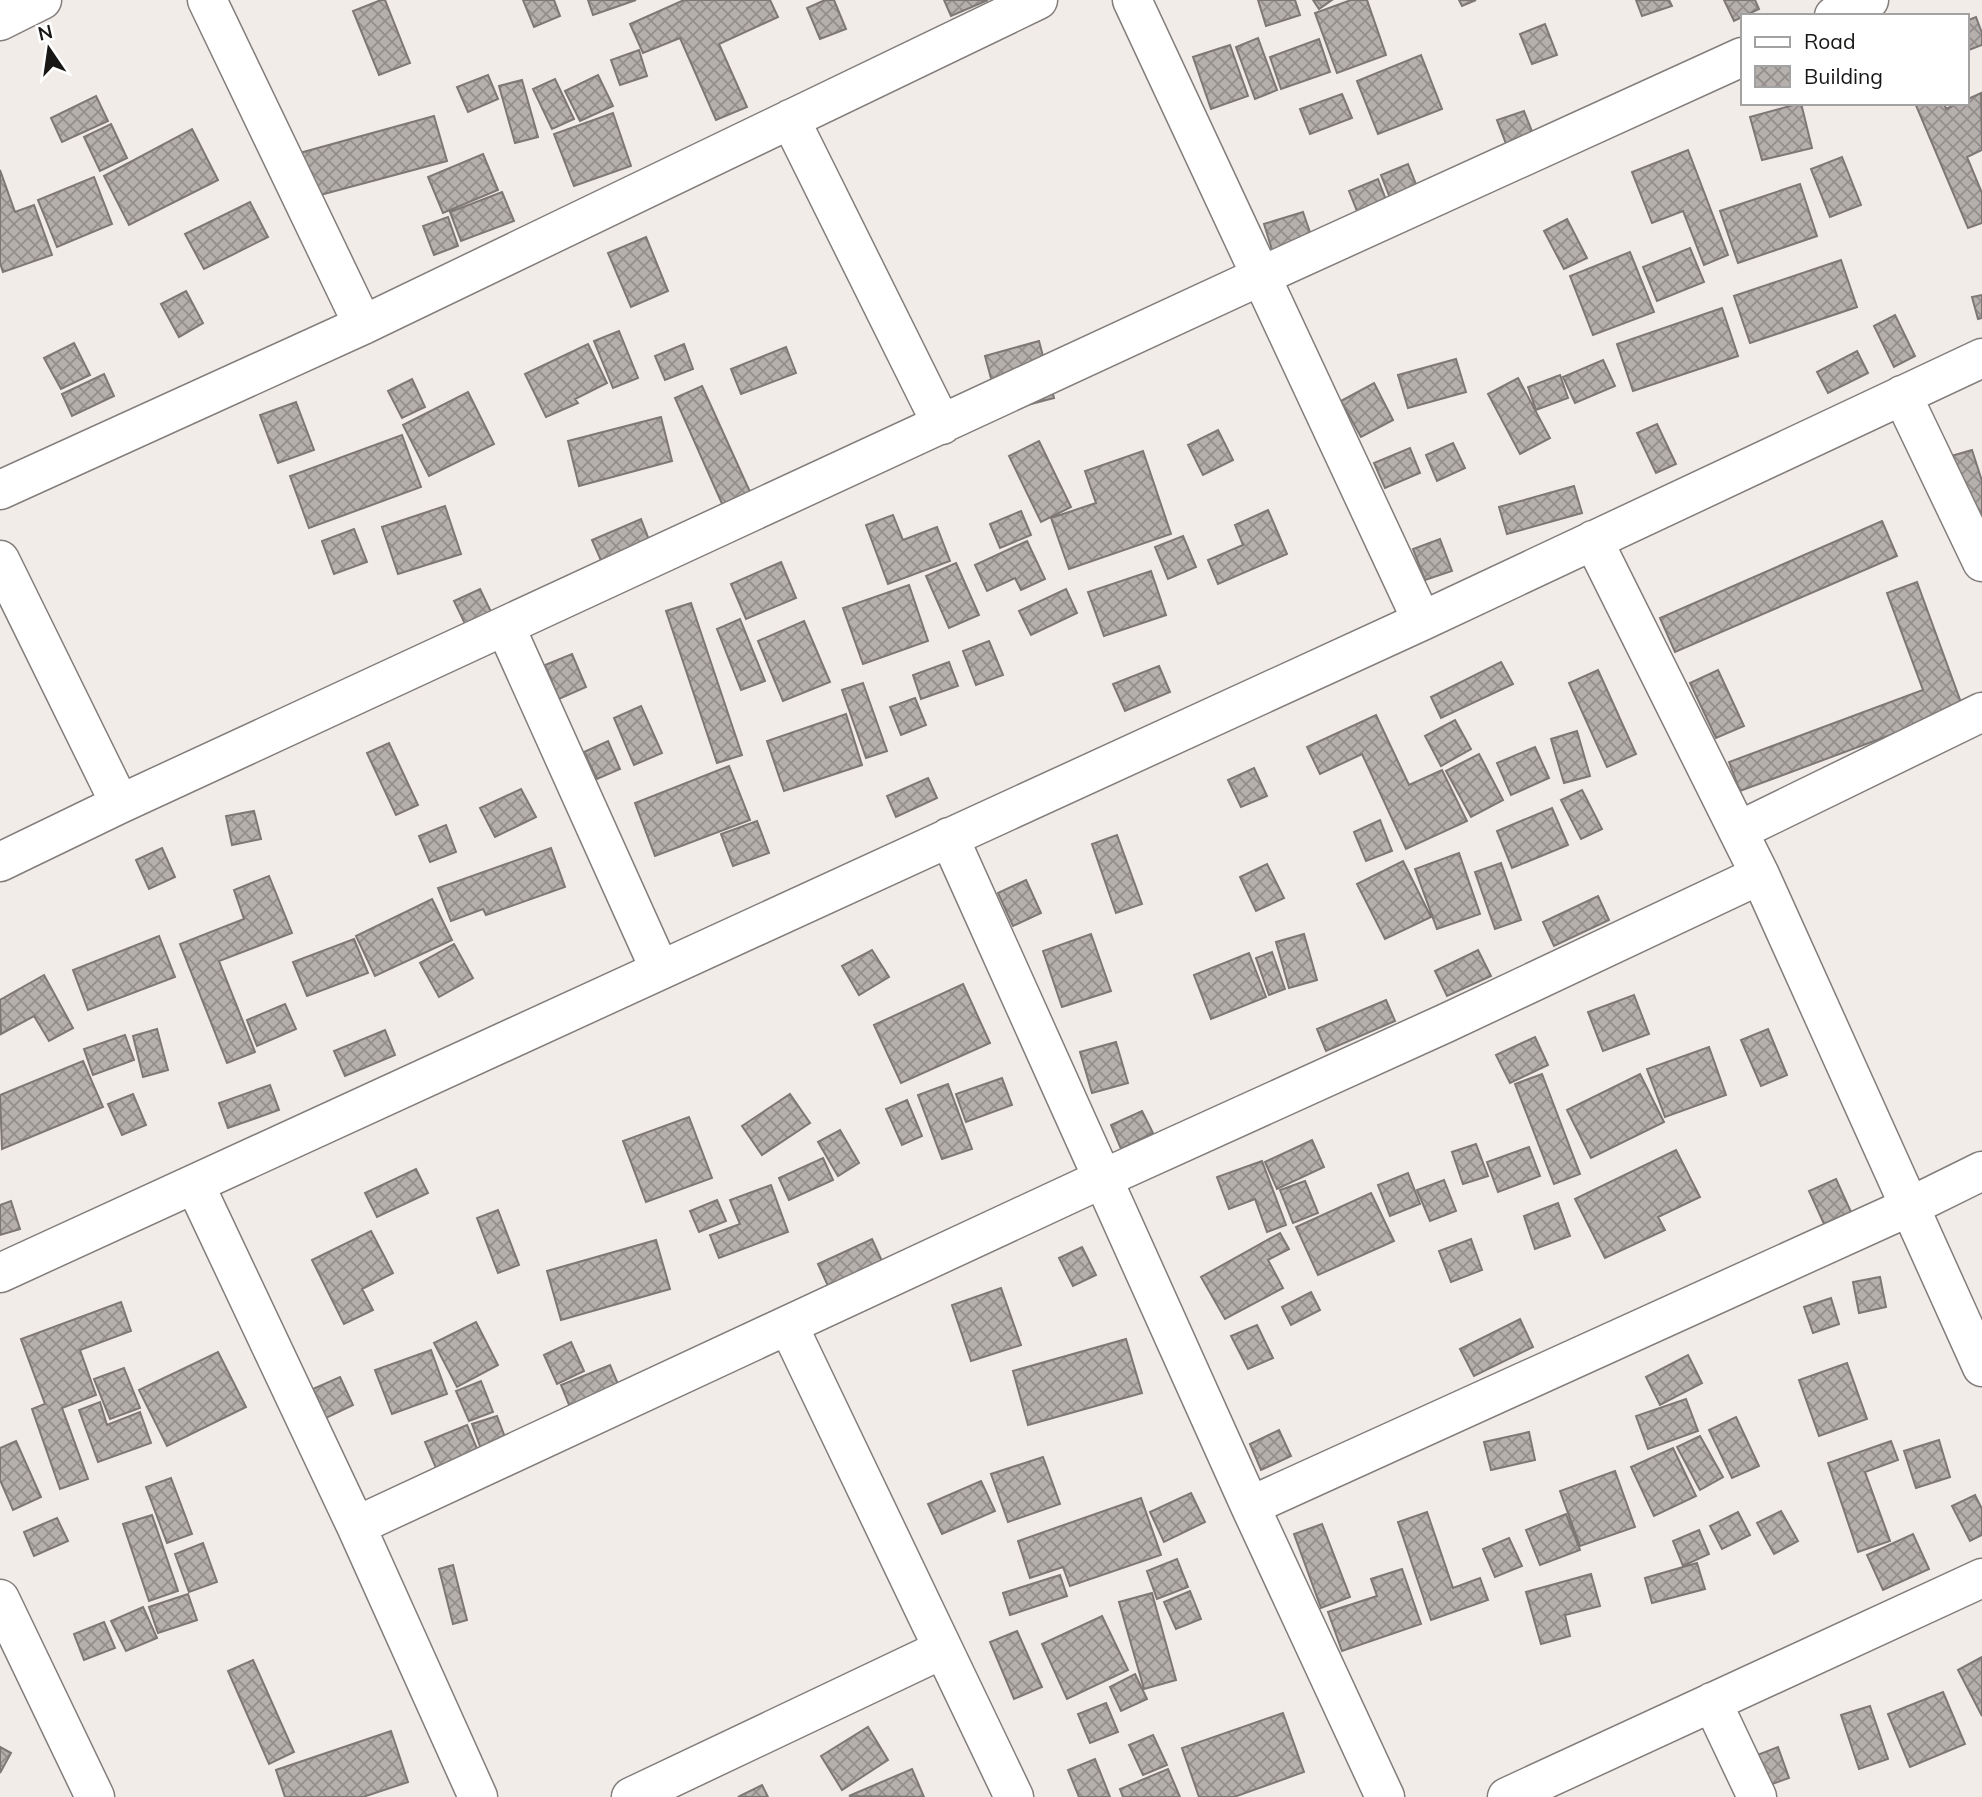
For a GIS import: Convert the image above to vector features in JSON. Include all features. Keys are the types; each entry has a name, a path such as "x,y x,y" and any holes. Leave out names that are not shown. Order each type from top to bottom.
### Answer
{"street":[{"path":"0,21 42,0"},
{"path":"207,0 363,325"},
{"path":"0,490 363,325 1038,0"},
{"path":"1132,0 1422,621"},
{"path":"1838,14 1869,0"},
{"path":"0,862 1261,276 1741,57"},
{"path":"790,119 942,425"},
{"path":"0,1273 1422,621 1982,358"},
{"path":"1902,395 1982,562"},
{"path":"1592,540 1760,875 1982,1367"},
{"path":"0,560 120,804"},
{"path":"505,626 660,971"},
{"path":"1738,831 1982,712"},
{"path":"949,837 1250,1506 1385,1797"},
{"path":"356,1526 1102,1179 1459,1017 1760,875"},
{"path":"1250,1506 1911,1206 1982,1171"},
{"path":"195,1185 356,1526 478,1797"},
{"path":"789,1326 1014,1797"},
{"path":"1507,1797 1982,1578"},
{"path":"0,1600 95,1797"},
{"path":"631,1797 943,1649"},
{"path":"1712,1702 1757,1797"}],"building":[{"path":"385,0 410,63 379,75 353,11"},
{"path":"523,0 554,0 560,16 534,27"},
{"path":"588,0 636,0 593,15"},
{"path":"684,0 770,0 778,17 719,44 747,107 716,120 680,38 643,53 630,24"},
{"path":"825,0 834,0 846,29 820,39 807,8"},
{"path":"944,0 988,0 951,16"},
{"path":"1258,0 1295,0 1300,15 1266,26"},
{"path":"1313,0 1332,0 1319,9"},
{"path":"1351,0 1367,0 1386,55 1337,73 1315,13"},
{"path":"1459,0 1476,0 1462,6"},
{"path":"1636,0 1669,0 1672,6 1642,16"},
{"path":"1724,0 1755,0 1759,9 1741,14 1741,18 1734,21"},
{"path":"1976,17 1982,33 1982,45 1968,50 1968,20"},
{"path":"1545,24 1557,55 1532,64 1520,34"},
{"path":"1258,38 1277,90 1255,99 1236,47"},
{"path":"1319,39 1330,72 1281,89 1270,57"},
{"path":"1230,45 1248,96 1211,109 1193,57"},
{"path":"639,50 647,76 620,85 611,60"},
{"path":"1421,55 1442,109 1378,134 1357,81"},
{"path":"488,75 498,99 468,112 457,87"},
{"path":"598,75 613,106 580,121 565,91"},
{"path":"555,79 574,119 552,129 533,89"},
{"path":"522,80 538,137 515,143 499,86"},
{"path":"1981,93 1982,150 1967,157 1982,193 1982,223 1968,228 1916,105 1945,105 1946,109 1954,105 1968,105 1968,99"},
{"path":"1342,94 1352,118 1310,134 1300,109"},
{"path":"96,96 108,121 62,142 51,118"},
{"path":"1801,105 1812,148 1762,160 1750,117"},
{"path":"1524,111 1535,139 1508,149 1497,120"},
{"path":"613,113 631,166 574,186 554,134"},
{"path":"434,116 447,161 309,198 296,154"},
{"path":"111,124 127,158 100,171 84,137"},
{"path":"192,129 218,180 129,225 104,176"},
{"path":"1688,150 1728,255 1704,265 1683,211 1652,223 1632,172"},
{"path":"483,154 498,190 443,213 428,177"},
{"path":"1842,157 1861,205 1830,217 1811,169"},
{"path":"1408,164 1419,192 1392,203 1381,175"},
{"path":"0,170 15,212 34,205 52,255 3,272 0,263"},
{"path":"94,177 112,224 57,247 38,200"},
{"path":"1378,179 1388,205 1359,216 1349,191"},
{"path":"1800,184 1817,236 1738,263 1720,211"},
{"path":"502,192 514,221 461,241 450,212"},
{"path":"250,202 268,237 204,269 185,234"},
{"path":"1303,212 1313,241 1273,253 1264,224"},
{"path":"448,217 458,246 434,255 423,226"},
{"path":"1567,219 1587,258 1564,269 1544,231"},
{"path":"646,237 668,291 631,307 608,253"},
{"path":"1690,248 1704,282 1657,301 1643,267"},
{"path":"1630,252 1654,312 1593,335 1570,276"},
{"path":"1841,260 1857,307 1750,343 1734,296"},
{"path":"186,291 203,323 179,337 161,304"},
{"path":"1982,295 1982,318 1978,319 1972,297"},
{"path":"1722,308 1738,356 1633,391 1617,344"},
{"path":"1895,315 1915,356 1894,367 1874,326"},
{"path":"619,331 638,378 613,388 594,341"},
{"path":"1039,341 1054,398 1000,412 985,356"},
{"path":"74,343 90,375 61,389 44,358"},
{"path":"588,344 607,383 575,399 578,403 546,417 525,374"},
{"path":"684,344 693,369 665,380 655,356"},
{"path":"786,347 796,373 741,394 731,369"},
{"path":"1857,351 1868,373 1828,393 1817,372"},
{"path":"1456,359 1466,392 1408,408 1398,375"},
{"path":"1603,360 1615,386 1575,403 1563,377"},
{"path":"104,374 114,396 72,416 62,394"},
{"path":"1560,375 1568,398 1536,410 1528,387"},
{"path":"1518,378 1550,438 1520,454 1488,394"},
{"path":"412,379 425,407 402,418 388,391"},
{"path":"1374,383 1393,420 1361,437 1341,401"},
{"path":"702,386 751,494 723,506 675,398"},
{"path":"468,392 494,444 429,476 403,425"},
{"path":"296,402 314,450 278,463 260,415"},
{"path":"661,417 672,461 579,486 568,441"},
{"path":"1657,424 1676,464 1656,473 1637,433"},
{"path":"1218,430 1233,460 1203,475 1188,445"},
{"path":"402,435 421,487 309,528 290,476"},
{"path":"1039,441 1071,507 1041,522 1009,456"},
{"path":"1453,443 1465,468 1437,481 1426,455"},
{"path":"1410,448 1420,473 1385,488 1374,463"},
{"path":"1972,450 1982,481 1982,559 1948,457"},
{"path":"1143,451 1171,534 1069,569 1051,518 1096,503 1085,471"},
{"path":"1574,486 1582,513 1507,534 1499,507"},
{"path":"445,506 461,554 398,574 382,527"},
{"path":"1268,510 1287,554 1218,584 1208,560 1243,545 1235,525"},
{"path":"1021,511 1031,535 1000,548 990,524"},
{"path":"893,515 903,540 937,527 950,561 888,584 866,525"},
{"path":"641,519 651,545 603,565 592,540"},
{"path":"1882,521 1897,556 1675,652 1660,618"},
{"path":"354,529 367,562 334,574 322,541"},
{"path":"1183,536 1196,567 1168,579 1155,547"},
{"path":"1440,539 1452,571 1425,580 1413,549"},
{"path":"1027,541 1045,579 1021,590 1015,578 987,591 975,565"},
{"path":"781,562 796,598 746,619 731,584"},
{"path":"956,563 979,615 949,628 926,576"},
{"path":"1151,571 1166,615 1104,636 1088,592"},
{"path":"1917,582 1963,708 1740,791 1729,762 1923,690 1887,593"},
{"path":"909,585 928,641 863,664 843,608"},
{"path":"480,589 494,618 468,630 454,601"},
{"path":"1066,589 1077,613 1031,635 1019,611"},
{"path":"691,603 742,755 717,763 666,611"},
{"path":"740,619 765,681 741,690 717,629"},
{"path":"804,621 830,682 783,701 758,641"},
{"path":"989,641 1003,675 976,685 963,651"},
{"path":"572,654 586,687 559,699 545,665"},
{"path":"949,662 958,686 921,699 913,675"},
{"path":"1501,662 1513,684 1441,718 1431,697"},
{"path":"1159,666 1170,692 1125,711 1113,684"},
{"path":"1598,670 1636,754 1607,767 1569,683"},
{"path":"1718,670 1744,726 1716,738 1690,683"},
{"path":"863,683 887,751 866,758 842,690"},
{"path":"915,698 926,725 901,735 890,707"},
{"path":"641,706 662,753 634,765 614,718"},
{"path":"846,714 862,765 784,791 767,741"},
{"path":"1376,715 1409,785 1442,770 1467,821 1406,849 1362,754 1320,774 1307,747"},
{"path":"1455,720 1471,749 1441,766 1425,736"},
{"path":"1577,731 1590,776 1564,783 1551,739"},
{"path":"608,741 620,769 597,779 584,752"},
{"path":"389,743 418,805 396,815 367,753"},
{"path":"1535,747 1549,778 1511,795 1497,763"},
{"path":"1479,754 1503,800 1471,817 1446,771"},
{"path":"729,766 750,820 655,856 635,803"},
{"path":"1254,768 1267,796 1241,807 1228,780"},
{"path":"928,778 937,798 896,817 887,796"},
{"path":"521,789 536,817 495,837 480,808"},
{"path":"1582,790 1602,829 1581,839 1561,800"},
{"path":"1552,808 1568,845 1512,868 1497,831"},
{"path":"254,811 261,839 232,845 226,816"},
{"path":"1380,820 1392,851 1366,861 1354,832"},
{"path":"757,821 769,853 733,866 721,834"},
{"path":"446,825 456,852 430,862 419,836"},
{"path":"1117,835 1142,904 1116,913 1092,844"},
{"path":"162,848 175,877 149,889 136,860"},
{"path":"551,848 565,887 486,915 483,909 451,921 438,888"},
{"path":"1459,853 1480,914 1437,929 1415,869"},
{"path":"1403,861 1431,917 1385,939 1357,884"},
{"path":"1501,863 1521,920 1495,929 1475,872"},
{"path":"1267,864 1284,898 1256,911 1240,877"},
{"path":"269,876 292,933 219,961 255,1052 227,1063 180,944 244,919 234,890"},
{"path":"1026,880 1041,913 1013,926 998,893"},
{"path":"1598,896 1609,920 1554,946 1543,922"},
{"path":"432,899 452,940 375,976 356,936"},
{"path":"1091,934 1111,991 1062,1007 1043,951"},
{"path":"1304,934 1317,980 1289,988 1276,942"},
{"path":"159,936 175,977 88,1010 73,970"},
{"path":"354,939 368,973 307,996 293,962"},
{"path":"454,944 473,978 439,997 420,963"},
{"path":"872,950 889,977 859,995 842,966"},
{"path":"1478,950 1491,976 1447,996 1435,971"},
{"path":"1272,952 1285,989 1269,995 1256,958"},
{"path":"1249,953 1266,997 1211,1019 1194,975"},
{"path":"44,975 73,1028 49,1041 34,1016 1,1034 0,1000"},
{"path":"963,984 990,1043 901,1083 874,1025"},
{"path":"1634,995 1649,1034 1603,1051 1588,1012"},
{"path":"1386,1000 1395,1021 1326,1051 1317,1029"},
{"path":"285,1004 296,1029 257,1046 247,1020"},
{"path":"157,1029 168,1070 143,1077 133,1036"},
{"path":"1768,1029 1787,1075 1761,1086 1741,1040"},
{"path":"385,1030 395,1055 345,1076 334,1051"},
{"path":"125,1035 134,1060 93,1075 84,1049"},
{"path":"1535,1037 1548,1065 1510,1083 1496,1055"},
{"path":"1116,1042 1128,1083 1092,1093 1080,1052"},
{"path":"1709,1047 1726,1095 1665,1117 1647,1069"},
{"path":"83,1061 103,1107 2,1149 0,1095"},
{"path":"1542,1074 1580,1174 1554,1184 1515,1084"},
{"path":"1640,1074 1664,1122 1591,1158 1567,1110"},
{"path":"1002,1078 1012,1105 966,1122 956,1094"},
{"path":"948,1084 972,1149 942,1159 918,1095"},
{"path":"270,1085 279,1110 228,1128 219,1103"},
{"path":"133,1094 146,1125 122,1135 108,1104"},
{"path":"790,1094 810,1123 762,1155 742,1126"},
{"path":"907,1100 922,1136 902,1145 886,1109"},
{"path":"1142,1111 1153,1133 1121,1149 1111,1125"},
{"path":"689,1117 712,1178 646,1202 623,1141"},
{"path":"840,1130 859,1163 838,1176 818,1142"},
{"path":"1312,1140 1324,1167 1277,1189 1265,1162"},
{"path":"1476,1144 1488,1176 1463,1184 1452,1152"},
{"path":"1529,1147 1540,1176 1498,1192 1487,1162"},
{"path":"1676,1150 1700,1197 1658,1217 1665,1230 1605,1258 1575,1199"},
{"path":"823,1158 833,1180 789,1200 779,1178"},
{"path":"1262,1161 1286,1225 1267,1232 1255,1199 1229,1209 1217,1177"},
{"path":"416,1169 428,1193 377,1217 365,1193"},
{"path":"1408,1173 1420,1204 1390,1216 1378,1185"},
{"path":"1836,1179 1851,1212 1824,1224 1809,1191"},
{"path":"1444,1180 1456,1211 1430,1221 1417,1190"},
{"path":"1305,1181 1318,1213 1293,1223 1280,1190"},
{"path":"771,1185 788,1232 719,1258 710,1235 740,1224 730,1200"},
{"path":"1371,1193 1394,1241 1318,1275 1296,1227"},
{"path":"717,1200 726,1221 699,1232 690,1211"},
{"path":"11,1201 20,1229 0,1235 0,1205"},
{"path":"1558,1203 1570,1236 1535,1249 1524,1216"},
{"path":"498,1210 519,1265 498,1273 477,1218"},
{"path":"371,1231 393,1273 362,1289 373,1310 344,1324 312,1260"},
{"path":"1280,1233 1289,1249 1268,1260 1283,1288 1225,1319 1201,1277"},
{"path":"872,1239 882,1261 828,1286 818,1264"},
{"path":"1471,1239 1482,1270 1451,1282 1439,1251"},
{"path":"656,1240 670,1289 561,1320 547,1271"},
{"path":"1082,1247 1096,1275 1073,1286 1059,1258"},
{"path":"1880,1277 1886,1307 1859,1313 1853,1282"},
{"path":"1001,1288 1021,1345 971,1361 952,1305"},
{"path":"1311,1292 1320,1310 1291,1325 1282,1307"},
{"path":"1831,1298 1839,1324 1813,1333 1804,1307"},
{"path":"121,1302 131,1331 80,1350 96,1395 62,1408 88,1479 60,1489 32,1409 45,1404 21,1339"},
{"path":"1520,1319 1533,1347 1474,1376 1460,1349"},
{"path":"476,1322 498,1365 457,1387 434,1343"},
{"path":"1257,1325 1273,1358 1248,1369 1231,1336"},
{"path":"1126,1339 1142,1393 1028,1425 1013,1371"},
{"path":"571,1342 584,1371 557,1384 544,1355"},
{"path":"431,1350 447,1394 392,1414 375,1370"},
{"path":"218,1352 246,1407 167,1446 139,1390"},
{"path":"1688,1355 1702,1383 1660,1405 1646,1377"},
{"path":"1847,1363 1867,1419 1819,1436 1799,1380"},
{"path":"610,1365 625,1401 576,1422 561,1385"},
{"path":"124,1368 140,1408 110,1419 94,1379"},
{"path":"340,1377 353,1405 326,1418 313,1389"},
{"path":"481,1381 493,1412 469,1421 456,1391"},
{"path":"1686,1399 1698,1431 1648,1449 1636,1416"},
{"path":"100,1402 107,1425 140,1412 151,1443 98,1462 79,1410"},
{"path":"497,1416 506,1440 481,1449 472,1424"},
{"path":"1736,1417 1759,1466 1732,1478 1709,1430"},
{"path":"467,1425 478,1451 436,1468 425,1442"},
{"path":"1279,1430 1291,1456 1261,1470 1250,1444"},
{"path":"1529,1432 1535,1460 1491,1470 1484,1442"},
{"path":"1700,1436 1723,1477 1700,1490 1677,1447"},
{"path":"1939,1440 1950,1477 1916,1488 1904,1451"},
{"path":"16,1441 41,1497 13,1510 0,1480 0,1448"},
{"path":"1891,1441 1898,1460 1865,1472 1890,1541 1858,1552 1828,1463"},
{"path":"1673,1448 1696,1496 1654,1516 1631,1467"},
{"path":"1043,1457 1060,1504 1008,1522 991,1474"},
{"path":"1615,1471 1635,1527 1580,1546 1560,1491"},
{"path":"171,1478 192,1534 167,1543 146,1487"},
{"path":"981,1481 995,1511 942,1534 928,1504"},
{"path":"1191,1493 1205,1522 1164,1542 1150,1512"},
{"path":"1975,1495 1982,1509 1982,1535 1970,1541 1952,1506"},
{"path":"1141,1498 1161,1555 1070,1586 1063,1567 1030,1578 1018,1541"},
{"path":"1781,1511 1798,1541 1774,1554 1757,1523"},
{"path":"1427,1512 1453,1588 1480,1578 1488,1600 1431,1620 1398,1522"},
{"path":"1738,1512 1750,1535 1722,1549 1710,1526"},
{"path":"1566,1514 1580,1550 1540,1565 1526,1530"},
{"path":"152,1515 178,1591 149,1601 123,1524"},
{"path":"57,1518 68,1541 34,1556 24,1532"},
{"path":"1322,1524 1350,1597 1321,1608 1294,1534"},
{"path":"1699,1530 1709,1554 1683,1566 1673,1541"},
{"path":"1913,1534 1929,1569 1883,1590 1867,1555"},
{"path":"1509,1538 1522,1566 1495,1577 1483,1549"},
{"path":"203,1543 217,1582 189,1592 175,1554"},
{"path":"1177,1559 1188,1587 1157,1599 1147,1571"},
{"path":"1697,1563 1705,1589 1652,1603 1645,1578"},
{"path":"453,1565 467,1620 453,1624 439,1569"},
{"path":"1402,1569 1421,1624 1342,1651 1328,1612 1377,1596 1371,1579"},
{"path":"1591,1574 1600,1606 1565,1615 1570,1636 1541,1644 1526,1592"},
{"path":"1060,1575 1067,1596 1010,1615 1003,1593"},
{"path":"1190,1591 1201,1619 1176,1629 1164,1602"},
{"path":"1152,1593 1176,1680 1144,1689 1119,1602"},
{"path":"188,1594 197,1620 158,1633 149,1607"},
{"path":"143,1607 157,1638 126,1651 111,1621"},
{"path":"1102,1616 1128,1670 1067,1699 1042,1644"},
{"path":"104,1622 115,1648 84,1660 74,1634"},
{"path":"1017,1631 1042,1687 1014,1699 990,1642"},
{"path":"1982,1657 1982,1716 1958,1670"},
{"path":"253,1660 294,1752 269,1764 228,1671"},
{"path":"1135,1674 1147,1699 1121,1711 1110,1687"},
{"path":"1943,1692 1965,1744 1910,1767 1888,1714"},
{"path":"1106,1703 1118,1732 1090,1743 1078,1714"},
{"path":"1870,1706 1888,1759 1859,1769 1841,1715"},
{"path":"1283,1713 1304,1772 1234,1797 1199,1797 1182,1748"},
{"path":"868,1727 888,1760 842,1790 821,1756"},
{"path":"391,1731 408,1782 363,1797 285,1797 276,1770"},
{"path":"1153,1735 1167,1765 1143,1775 1129,1745"},
{"path":"0,1747 11,1753 0,1773"},
{"path":"1778,1747 1789,1778 1764,1787 1752,1757"},
{"path":"1095,1759 1110,1797 1079,1797 1068,1770"},
{"path":"912,1769 924,1797 849,1796"},
{"path":"1168,1769 1180,1797 1123,1797 1120,1789"},
{"path":"762,1785 768,1797 738,1797"}]}
